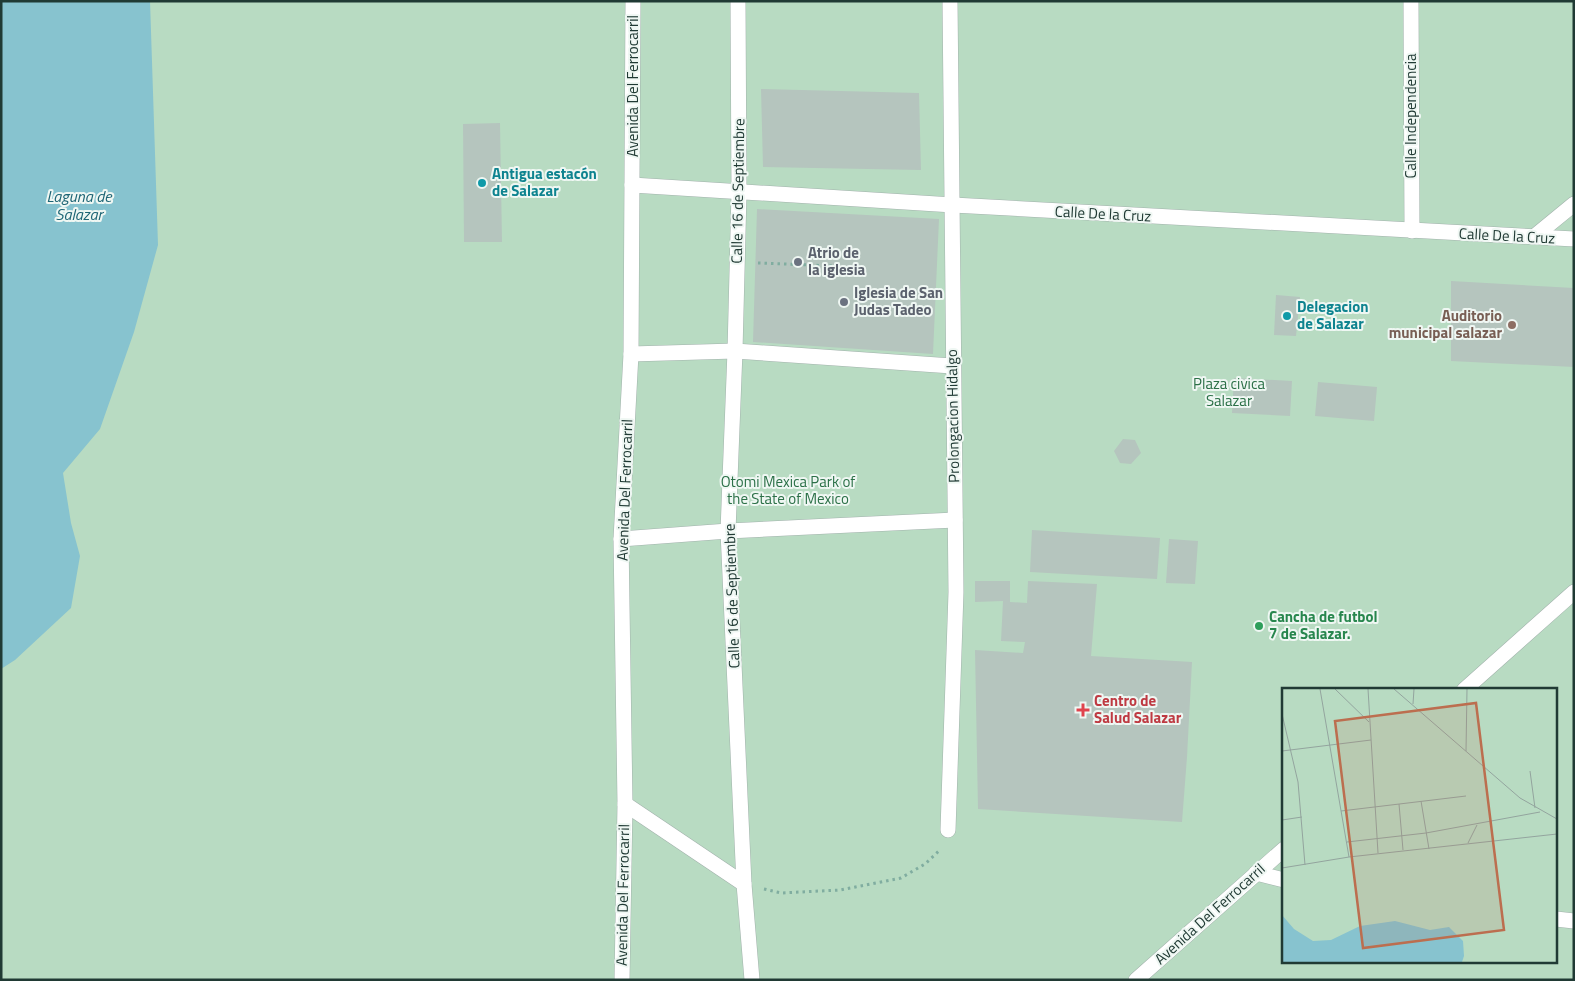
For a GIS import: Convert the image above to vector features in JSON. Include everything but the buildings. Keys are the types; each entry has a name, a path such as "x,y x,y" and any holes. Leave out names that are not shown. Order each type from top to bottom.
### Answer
{"street":[{"name":"Avenida Del Ferrocarril","path":"622,980 625,804 622,539 631,354 633,1"},
{"name":"Calle 16 de Septiembre","path":"738,1 739,193 728,532 744,884 752,980"},
{"name":"Prolongacion Hidalgo","path":"948,830 956,592 952,366 953,205 950,1"},
{"name":"Calle Independencia","path":"1411,1 1412,231"},
{"name":"Calle De la Cruz","path":"632,185 739,193 1574,239"},
{"path":"1535,236 1574,204"},
{"path":"631,354 735,351 952,366"},
{"path":"622,539 955,520"},
{"path":"1466,688 1574,592"},
{"path":"625,804 744,884"},
{"name":"Avenida Del Ferrocarril","path":"1136,980 1282,850"},
{"path":"1256,873 1282,880"},
{"path":"1558,919 1574,921"}],"path":[{"path":"737,263 834,266"},
{"path":"744,884 781,893 840,890 901,878 925,864 941,849 948,830"}],"green space":[{"name":"Otomi Mexica Park of the State of Mexico","path":"1,1 1574,1 1574,980 1,980"}],"water":[{"name":"Laguna de Salazar","path":"1,1 150,1 158,245 134,332 100,429 63,473 71,523 80,556 71,608 15,660 1,669"}],"place":[{"name":"Antigua estacón de Salazar","path":"482,183"},
{"name":"Atrio de la iglesia","path":"798,262"},
{"name":"Iglesia de San Judas Tadeo","path":"844,302"},
{"name":"Delegacion de Salazar","path":"1287,316"},
{"name":"Auditorio municipal salazar","path":"1512,325"},
{"name":"Cancha de futbol 7 de Salazar.","path":"1259,626"},
{"name":"Centro de Salud Salazar","path":"1083,710"}],"park label":[{"name":"Plaza civica Salazar","path":"1229,392"}]}
